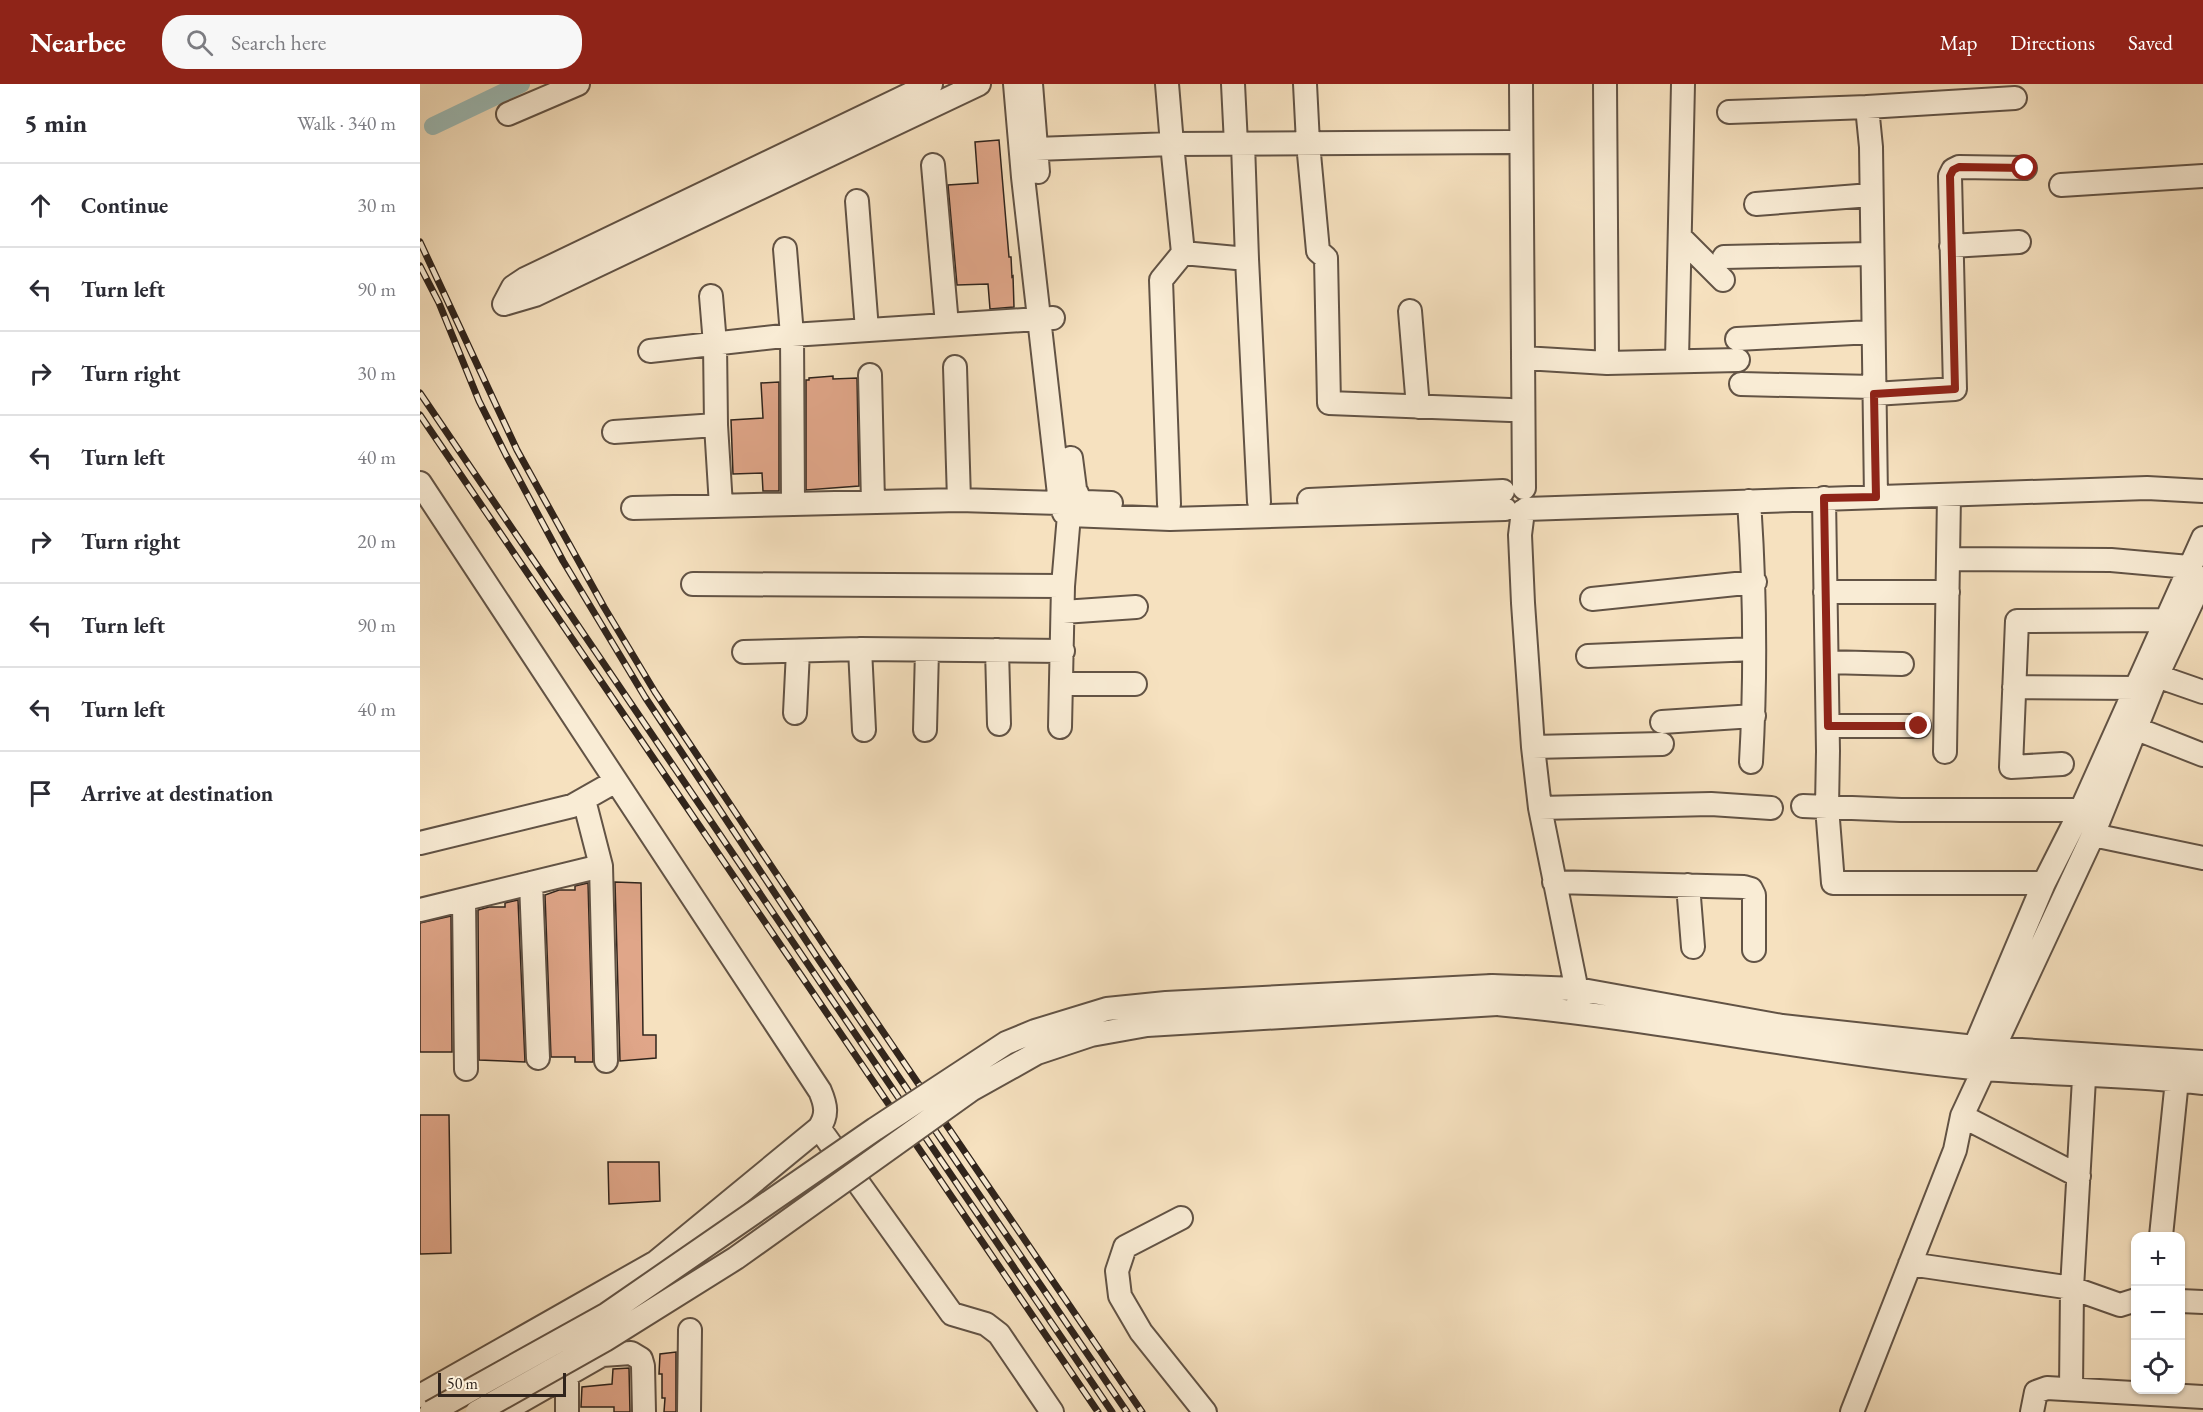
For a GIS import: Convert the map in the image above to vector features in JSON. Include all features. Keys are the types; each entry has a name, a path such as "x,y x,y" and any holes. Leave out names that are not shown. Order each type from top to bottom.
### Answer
{"street":[{"path":"508,114 578,84"},
{"path":"931,84 525,279 513,287 504,304 535,295 979,84"},
{"path":"1015,84 1022,168 1046,318 1069,505 1063,586 1060,727"},
{"path":"1031,84 1046,318"},
{"path":"1167,84 1183,253 1161,280 1169,504"},
{"path":"1233,84 1247,259 1260,502"},
{"path":"1305,84 1318,251 1326,258 1329,404 1510,410"},
{"path":"1509,84 1510,410 1533,747 1540,808 1580,1012"},
{"path":"1516,500 1523,358 1521,84"},
{"path":"1605,84 1607,363"},
{"path":"1677,360 1683,84"},
{"path":"1729,112 1868,107 2015,98"},
{"path":"1868,107 1876,490"},
{"path":"1036,150 1172,144 1509,142"},
{"path":"933,165 947,325"},
{"path":"1741,384 1874,390 1955,389 1950,176 1953,170 1959,167 2025,168"},
{"path":"2061,185 2203,176"},
{"path":"1756,204 1871,195"},
{"path":"857,201 867,330"},
{"path":"1680,237 1723,280"},
{"path":"1951,246 2019,242"},
{"path":"785,249 792,335 793,504"},
{"path":"1183,253 1247,259"},
{"path":"1724,257 1871,254"},
{"path":"711,296 721,506"},
{"path":"1410,311 1418,406"},
{"path":"650,351 792,335 1046,318"},
{"path":"1523,358 1607,363 1677,360 1872,332"},
{"path":"955,367 959,500"},
{"path":"870,375 873,502"},
{"path":"614,432 716,425"},
{"path":"633,508 959,500 1069,505 1170,519 1516,500 1876,490 2147,475 2203,479"},
{"path":"420,483 820,1091 826,1110 819,1128 656,1262 420,1396"},
{"path":"1069,505 1086,502 1169,504 1516,500 1749,501 1824,498 1876,490 1949,495 2147,488 2203,491"},
{"path":"1945,752 1949,495"},
{"path":"1824,498 1827,807 1833,883 2044,883"},
{"path":"1749,501 1755,582 1754,716 1751,762"},
{"path":"1852,1412 1955,1150 1980,1057 2044,883 2091,812 2137,729 2196,572 2203,538"},
{"path":"1948,559 2111,560 2196,572"},
{"path":"1980,1057 2093,835 2091,812 2136,688 2166,620 2196,572"},
{"path":"1592,599 1755,582"},
{"path":"693,584 1063,586"},
{"path":"1825,591 1948,592"},
{"path":"1063,612 1136,607"},
{"path":"2062,764 2011,767 2017,621 2166,620"},
{"path":"744,652 860,649 1063,651"},
{"path":"860,649 864,730"},
{"path":"1588,656 1754,649"},
{"path":"925,730 927,650"},
{"path":"997,650 999,724"},
{"path":"795,713 798,651"},
{"path":"1827,662 1902,664"},
{"path":"2157,676 2203,692"},
{"path":"1061,684 1135,684"},
{"path":"2014,687 2136,688"},
{"path":"1533,747 1662,733 1754,716"},
{"path":"1828,726 1919,726"},
{"path":"2137,729 2203,755"},
{"path":"420,843 572,806 616,781"},
{"path":"584,800 601,866 606,1061"},
{"path":"1540,808 1711,804 1771,808"},
{"path":"1803,806 1901,810 2091,812"},
{"path":"2093,835 2203,858"},
{"path":"420,910 601,866"},
{"path":"1554,882 1751,889 1754,895 1754,950"},
{"path":"531,883 538,1058"},
{"path":"1688,885 1693,947"},
{"path":"464,900 466,1069"},
{"path":"477,1412 605,1340 736,1258 971,1090 1037,1053 1091,1035 1147,1025 1577,989 1782,1026 1980,1057"},
{"path":"430,1412 606,1314 875,1129 1006,1043 1035,1031 1107,1009 1130,1006 1494,995 1580,1012 1763,1041 2085,1064 2203,1062"},
{"path":"2085,1064 2203,1083"},
{"path":"2071,1389 2072,1288 2085,1064"},
{"path":"2161,1232 2177,1080"},
{"path":"1965,1110 2079,1176"},
{"path":"819,1128 952,1314 986,1324 999,1334 1052,1412"},
{"path":"1181,1218 1125,1247 1117,1271 1120,1296 1141,1332 1205,1412"},
{"path":"1910,1264 2072,1288 2120,1305 2131,1302"},
{"path":"2185,1301 2203,1302"},
{"path":"690,1330 690,1412"},
{"path":"502,1412 602,1355 632,1353 637,1354 643,1366 644,1412"},
{"path":"567,1375 567,1412"},
{"path":"2032,1412 2034,1397 2041,1389 2071,1389 2120,1402 2203,1396"}],"building":[{"path":"999,140 1014,307 990,309 988,284 957,285 948,185 978,183 975,142"},
{"path":"833,376 833,379 857,378 859,486 806,490 806,380"},
{"path":"779,382 779,491 763,491 762,473 733,474 731,420 763,418 761,383"},
{"path":"615,882 641,883 643,1035 656,1035 656,1058 620,1061"},
{"path":"588,883 593,1062 575,1062 575,1057 551,1057 545,895 559,890 575,890 575,886"},
{"path":"518,900 525,1062 479,1060 478,910 505,907 505,903"},
{"path":"451,916 452,1052 420,1052 420,923"},
{"path":"420,1115 449,1115 451,1253 420,1254"},
{"path":"608,1162 659,1162 660,1201 609,1204"},
{"path":"676,1352 676,1412 664,1412 662,1374 659,1374 660,1354"},
{"path":"629,1368 630,1412 614,1412 614,1407 581,1407 582,1387 612,1384 613,1369"}],"waterway":[{"path":"433,126 521,84"}],"railway":[{"path":"420,242 517,450 604,607 655,692 830,954 1142,1412"},
{"path":"420,266 439,303 479,401 506,455 563,561 645,697 819,960 1127,1412"},
{"path":"420,393 1112,1412"},
{"path":"420,415 1098,1412"}],"route":[{"path":"1919,726 1828,726 1824,498 1876,497 1874,394 1955,389 1950,176 1953,170 1959,167 2025,168"}]}
